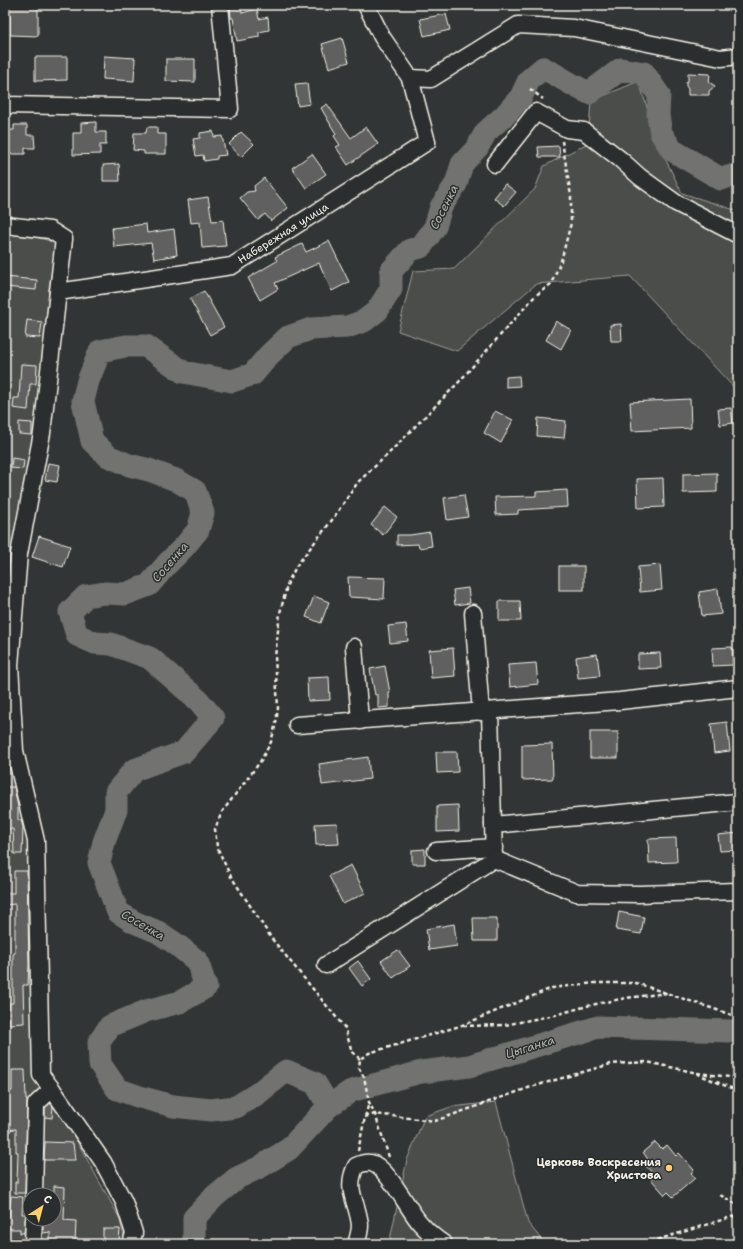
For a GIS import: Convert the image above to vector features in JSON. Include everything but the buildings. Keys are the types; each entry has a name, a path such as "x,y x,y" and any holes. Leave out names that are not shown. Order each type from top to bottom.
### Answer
{"street":[{"path":"5,105 230,109 220,5"},
{"path":"366,5 382,37 410,78 431,79 518,25 574,28 721,58 738,56"},
{"name":"Набережная улица","path":"58,292 232,266 427,142 410,78"},
{"path":"495,164 536,112 567,129 584,131 620,159 640,177 676,203 738,235"},
{"path":"5,225 50,230 64,239 42,433 19,554 10,665 15,751 36,841 41,1075 103,1162 120,1195 134,1233 131,1244"},
{"path":"473,612 485,712 494,853"},
{"path":"354,646 360,721"},
{"path":"297,725 620,701 738,688"},
{"path":"493,825 738,802"},
{"path":"436,851 494,853 578,893 638,894 738,890"},
{"path":"326,965 494,853"},
{"path":"34,1187 36,1104 52,1089"},
{"path":"356,1244 360,1226 351,1188 351,1176 356,1166 365,1163 372,1163 384,1172 420,1222 444,1244"},
{"path":"33,1244 34,1227"}],"path":[{"path":"360,1059 352,1052 345,1028 272,939 230,875 217,847 215,829 222,812 260,762 271,742 278,708 275,657 280,613 288,582 297,565 332,520 358,482 386,456 458,383 535,296 551,284 561,261 571,223 571,196 561,138 567,129"},
{"path":"389,1158 375,1114 369,1102 364,1077 359,1068 360,1059 369,1053 460,1026 552,988 594,983 636,983 738,1018"},
{"path":"460,1026 505,1025 626,998 668,993"},
{"path":"365,1117 375,1114 435,1121 530,1087 611,1064 647,1062 693,1072 738,1078"},
{"path":"693,1072 738,1091"},
{"path":"356,1166 369,1102"},
{"path":"720,1195 738,1205"},
{"path":"644,1244 738,1215"},
{"path":"734,1244 738,1240"}],"shaded area":[{"path":"639,81 658,144 682,193 738,211 738,392 630,276 536,284 457,351 398,331 413,271 454,269 535,189 544,166 588,143 591,101"},
{"path":"5,228 57,243 49,287 37,435 8,707 32,843 34,966 33,1078 53,1098 119,1217 126,1244 5,1244"},
{"path":"496,1102 528,1223 545,1244 389,1244 407,1160 425,1116 451,1107"}],"waterway":[{"name":"Сосенка","path":"194,1244 194,1218 215,1196 237,1178 260,1167 289,1149 329,1106 315,1083 286,1071 257,1094 236,1107 211,1110 173,1106 117,1089 100,1064 99,1042 110,1026 146,1011 180,1002 206,987 197,961 158,932 134,922 118,912 99,863 104,842 116,810 116,792 134,770 184,752 213,718 199,701 150,658 111,644 95,643 77,635 70,612 86,596 105,593 125,594 149,585 198,530 203,513 195,491 176,480 149,470 129,465 108,456 92,441 83,401 88,381 100,351 126,346 146,346 183,372 232,381 253,374 269,355 288,337 311,329 347,327 364,321 377,311 391,289 391,271 410,250 421,247 435,227 441,207 456,184 462,164 477,148 486,132 505,115 521,97 529,80 543,68 589,93 621,69 644,73 659,95 658,115 661,133 672,150 721,179 738,174"},
{"name":"Цыганка","path":"329,1106 351,1091 421,1072 469,1066 598,1027 731,1031 738,1033"}],"place":[{"name":"Церковь Воскресения Христова","path":"669,1168"}]}
